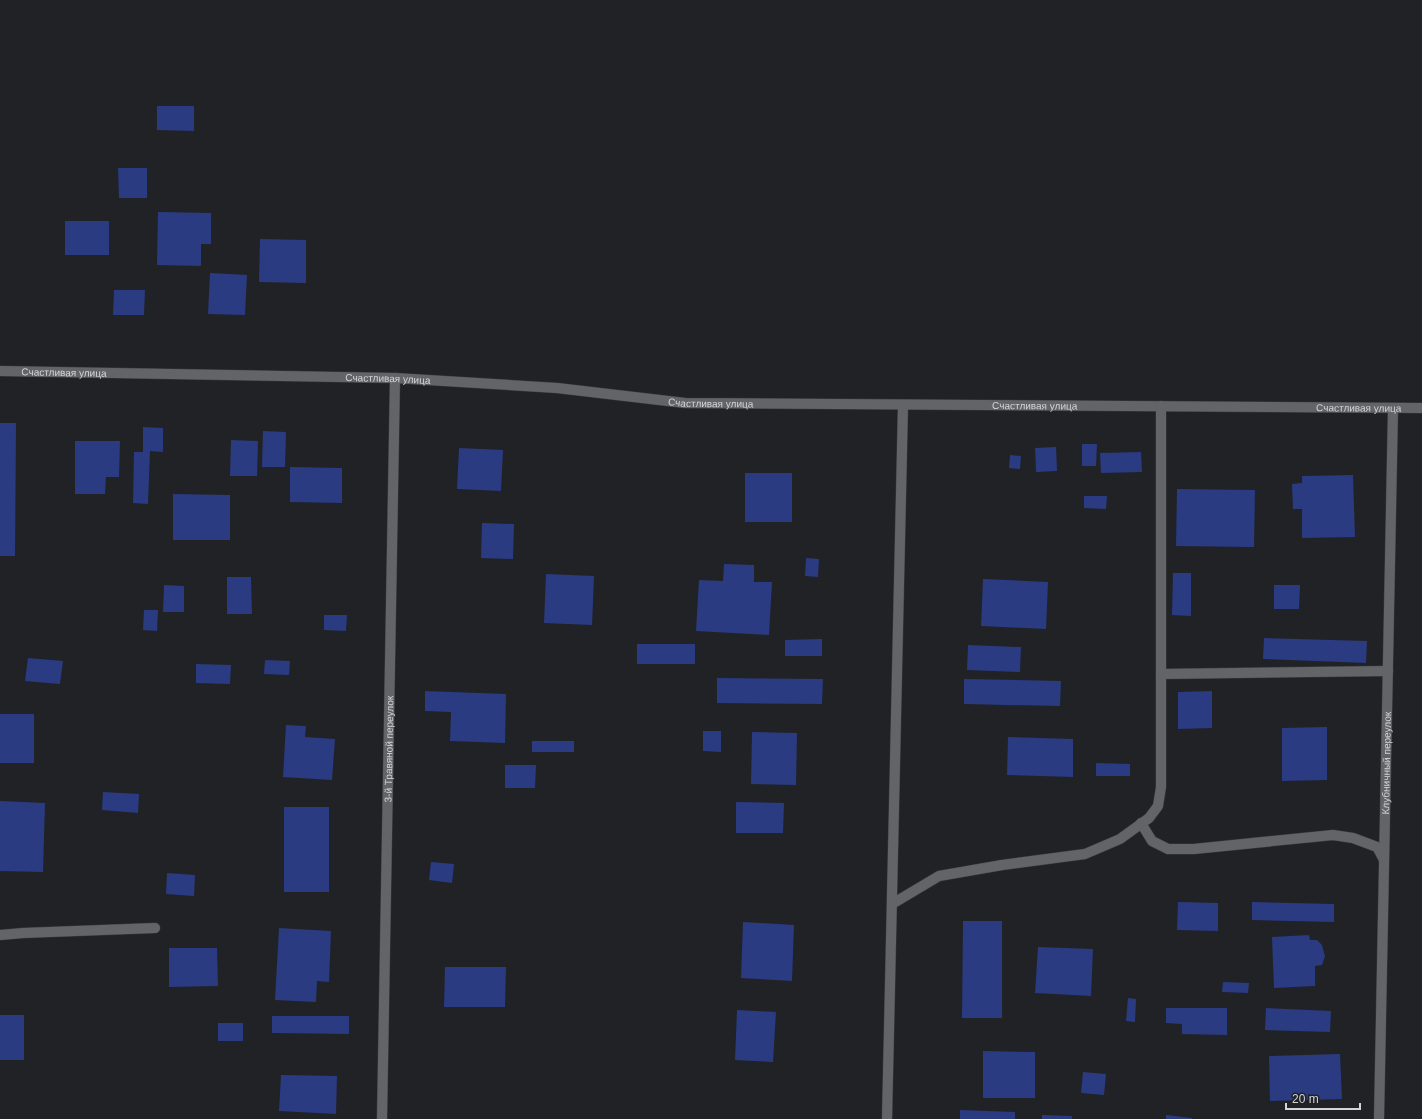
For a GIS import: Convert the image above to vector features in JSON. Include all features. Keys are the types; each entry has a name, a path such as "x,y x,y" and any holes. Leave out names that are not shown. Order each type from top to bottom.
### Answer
{"street":[{"name":"Счастливая улица","path":"0,371 395,378 557,388 685,403 1422,408"},
{"name":"3-й Травяной переулок","path":"382,1119 395,378"},
{"path":"887,1119 903,405"},
{"path":"892,904 939,876 1002,865 1085,854 1120,839 1141,824 1158,806 1160,787 1161,674 1161,406"},
{"name":"Клубничный переулок","path":"1379,1119 1393,408"},
{"path":"1161,674 1388,672"},
{"path":"1141,824 1152,842 1168,849 1194,849 1333,835 1353,838 1376,847 1384,860"},
{"path":"0,935 23,932 155,928"}],"building":[{"path":"157,106 194,106 194,131 157,130"},
{"path":"118,168 147,168 147,198 119,198"},
{"path":"158,212 211,213 211,244 201,244 201,266 157,265"},
{"path":"65,221 109,221 109,255 65,255"},
{"path":"260,239 306,240 306,283 259,282"},
{"path":"210,273 247,275 245,315 208,314"},
{"path":"114,290 145,290 144,315 113,315"},
{"path":"0,423 16,423 15,556 0,556"},
{"path":"143,427 163,428 163,452 150,451 148,504 133,503 134,452 143,452"},
{"path":"263,431 286,432 285,467 262,467"},
{"path":"231,440 258,441 257,476 230,476"},
{"path":"75,441 120,441 119,477 106,477 105,494 75,494"},
{"path":"1082,444 1097,444 1096,466 1082,466"},
{"path":"1056,447 1057,471 1036,472 1035,448"},
{"path":"459,448 503,450 501,491 457,489"},
{"path":"1141,452 1142,472 1101,473 1100,453"},
{"path":"1010,455 1021,456 1020,469 1009,468"},
{"path":"290,467 342,468 342,503 290,502"},
{"path":"745,473 792,473 792,522 745,522"},
{"path":"1353,475 1355,537 1302,538 1302,509 1293,509 1292,484 1302,483 1302,476"},
{"path":"1177,489 1255,490 1254,547 1176,546"},
{"path":"173,494 230,495 230,540 173,540"},
{"path":"1084,496 1107,496 1106,509 1084,508"},
{"path":"482,523 514,524 513,559 481,558"},
{"path":"806,558 819,559 818,577 805,576"},
{"path":"724,564 754,565 754,582 772,582 769,635 696,631 699,580 723,581"},
{"path":"1173,573 1191,573 1191,616 1172,615"},
{"path":"546,574 594,576 592,625 544,623"},
{"path":"227,577 251,577 252,614 227,614"},
{"path":"983,579 1048,582 1046,629 981,626"},
{"path":"164,585 184,586 184,612 163,612"},
{"path":"1274,585 1300,585 1299,609 1274,609"},
{"path":"144,610 158,610 157,631 143,630"},
{"path":"324,615 347,615 346,631 324,630"},
{"path":"1264,638 1367,641 1366,663 1263,659"},
{"path":"822,639 822,656 785,656 785,640"},
{"path":"637,644 695,644 695,664 637,664"},
{"path":"968,645 1021,647 1020,672 967,670"},
{"path":"28,658 63,661 60,684 25,681"},
{"path":"265,660 290,661 289,675 264,674"},
{"path":"196,664 231,665 230,684 196,683"},
{"path":"717,678 823,679 822,704 717,703"},
{"path":"964,679 1061,681 1060,706 964,704"},
{"path":"425,691 506,694 505,743 450,741 451,712 425,711"},
{"path":"1212,691 1212,728 1178,729 1178,692"},
{"path":"0,714 34,714 34,763 0,763"},
{"path":"286,725 306,726 305,737 335,739 332,780 283,777"},
{"path":"1327,727 1327,780 1282,781 1282,728"},
{"path":"703,731 721,731 721,752 703,751"},
{"path":"752,732 797,733 796,785 751,784"},
{"path":"1008,737 1073,739 1073,777 1007,775"},
{"path":"532,741 574,741 574,752 532,752"},
{"path":"1096,763 1130,764 1130,776 1096,776"},
{"path":"505,765 536,765 535,788 505,788"},
{"path":"103,792 139,794 138,813 102,810"},
{"path":"0,801 45,803 43,872 0,871"},
{"path":"736,802 784,803 783,833 736,833"},
{"path":"284,807 329,807 329,892 284,892"},
{"path":"431,862 454,864 452,883 429,880"},
{"path":"167,873 195,875 194,896 166,894"},
{"path":"1178,902 1218,903 1218,931 1177,930"},
{"path":"1252,902 1334,904 1334,922 1252,920"},
{"path":"963,921 1002,921 1002,1018 962,1018"},
{"path":"743,922 794,925 792,981 741,978"},
{"path":"279,928 331,931 329,982 317,981 316,1002 275,1000"},
{"path":"1309,935 1310,940 1317,940 1322,945 1325,956 1322,965 1315,966 1315,986 1274,988 1272,937"},
{"path":"1038,947 1093,949 1091,996 1035,993"},
{"path":"169,948 217,948 218,986 169,987"},
{"path":"445,967 506,967 505,1007 444,1007"},
{"path":"1223,982 1249,983 1248,993 1222,992"},
{"path":"1128,998 1136,999 1135,1022 1126,1021"},
{"path":"1166,1008 1227,1008 1227,1035 1182,1034 1182,1024 1166,1023"},
{"path":"1266,1008 1331,1011 1330,1032 1265,1030"},
{"path":"737,1010 776,1012 773,1062 735,1060"},
{"path":"0,1015 24,1015 24,1060 0,1060"},
{"path":"272,1016 349,1016 349,1034 272,1033"},
{"path":"218,1023 243,1023 243,1041 218,1041"},
{"path":"983,1051 1035,1052 1035,1098 983,1098"},
{"path":"1340,1054 1342,1099 1270,1101 1269,1056"},
{"path":"1083,1072 1106,1074 1104,1095 1081,1093"},
{"path":"281,1075 337,1076 336,1114 279,1111"},
{"path":"960,1110 1015,1112 1015,1119 960,1119"},
{"path":"1042,1115 1072,1116 1072,1119 1042,1119"},
{"path":"1166,1115 1192,1118 1192,1119 1166,1119"}]}
